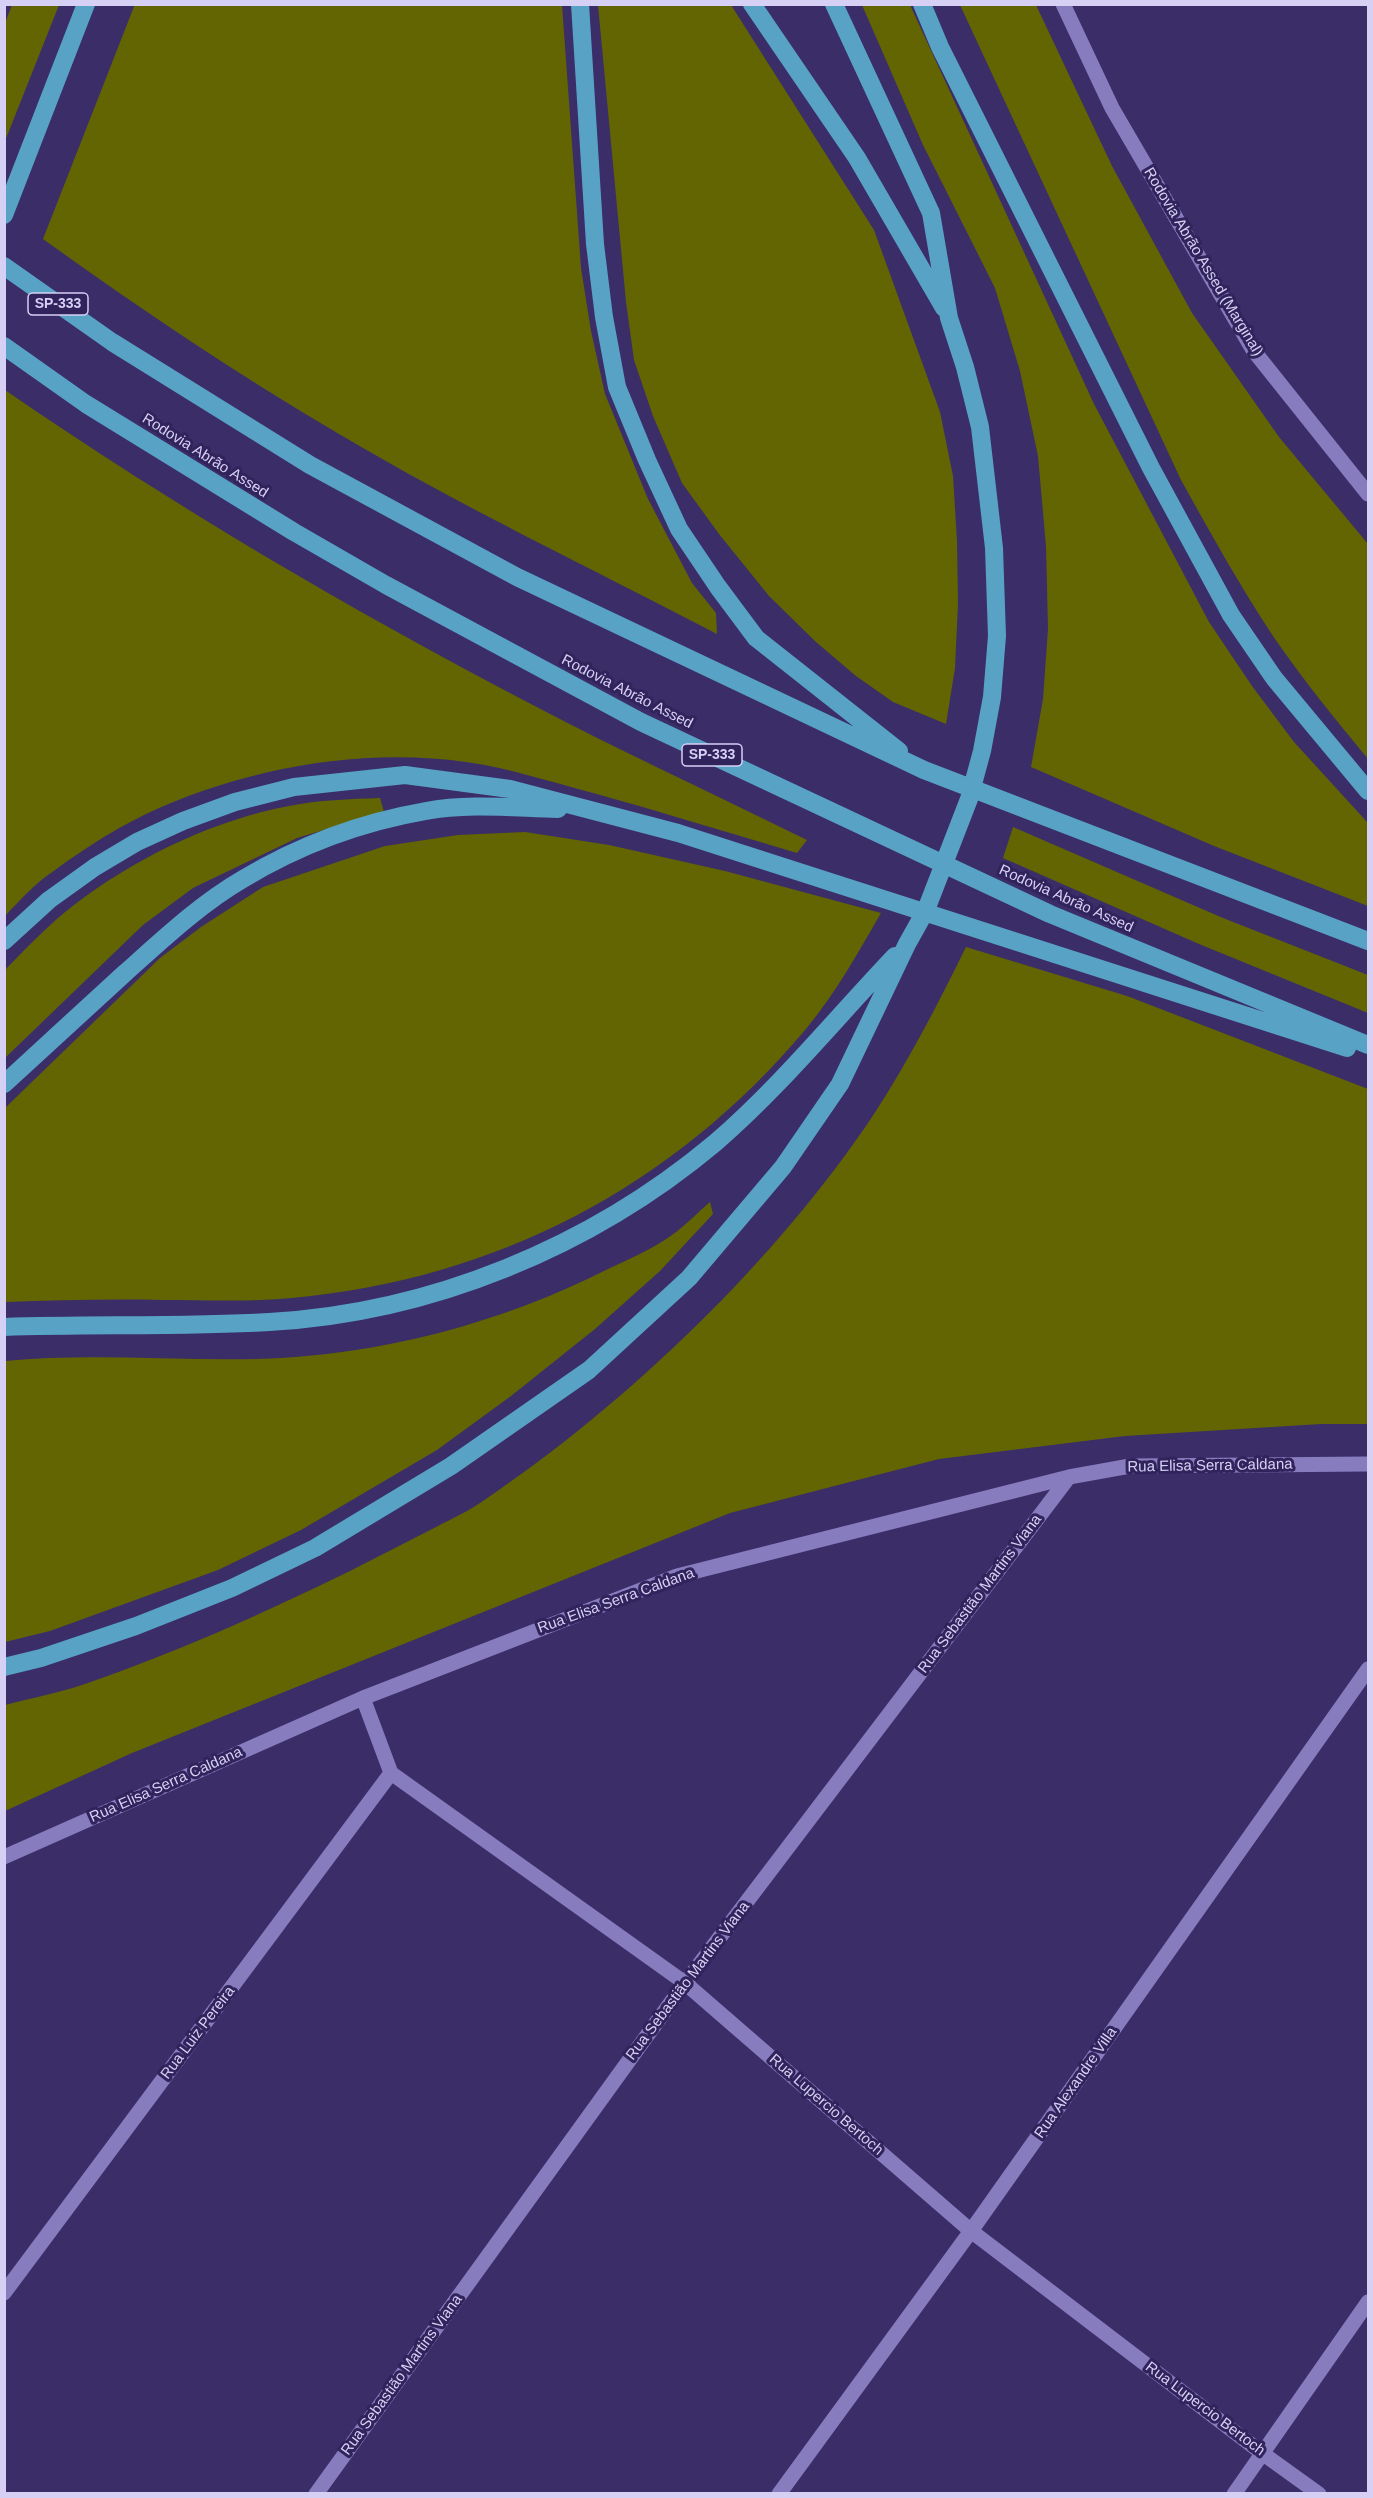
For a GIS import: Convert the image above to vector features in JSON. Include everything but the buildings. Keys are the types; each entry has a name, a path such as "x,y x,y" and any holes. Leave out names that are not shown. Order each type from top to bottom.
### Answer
{"highway":[{"path":"4,215 86,4"},
{"path":"580,4 595,244 604,317 617,387 647,460 679,529 756,638 924,770"},
{"path":"752,4 857,158 949,318"},
{"path":"4,1667 40,1658 136,1626 232,1588 315,1548 451,1466 589,1370 689,1278 783,1167 840,1084 907,944 926,910 969,799 982,751 992,697 997,636 994,548 980,427 949,318 943,268 932,213 834,4"},
{"path":"922,4 940,47 1141,447 1231,615 1274,678 1368,791"},
{"name":"SP-333","path":"4,266 112,342 310,465 517,578 924,770 1368,941"},
{"name":"Rodovia Abrão Assed","path":"4,346 87,404 314,544 641,722 1050,914 1368,1045"},
{"path":"4,941 49,900 94,867 137,842 183,821 235,802 294,787 405,775 510,789 678,833 1368,1055"},
{"path":"4,1084 196,912 242,879 307,846 379,821 428,810 482,807 586,809"},
{"path":"4,1327 291,1320 399,1303 486,1276 564,1242 640,1198 715,1142 778,1081 907,944"}],"street":[{"name":"Rodovia Abrão Assed (Marginal)","path":"1063,4 1112,108 1253,350 1368,494"},
{"name":"Rua Elisa Serra Caldana","path":"4,1857 363,1698 677,1576 1069,1477 1130,1466 1368,1464"},
{"name":"Rua Sebastião Martins Viana","path":"316,2493 685,1983 1069,1477"},
{"name":"Rua Alexandre Villa","path":"779,2493 971,2231 1368,1669"},
{"path":"363,1698 391,1773"},
{"name":"Rua Lupercio Bertoch","path":"391,1773 685,1983 971,2231 1262,2453 1318,2493"},
{"name":"Rua Luiz Pereira","path":"4,2293 391,1773"},
{"path":"1234,2493 1368,2302"}],"shaded area":[{"path":"135,4 562,5 581,268 591,331 605,394 648,499 692,583 716,613 717,634 385,461 263,388 189,340 43,239"},
{"path":"12,5 59,5 5,141 5,23"},
{"path":"598,5 731,5 874,230 940,412 953,476 958,603 955,668 946,724 893,702 856,676 816,642 769,596 682,483 653,416 634,360 626,302"},
{"path":"862,5 910,5 1094,404 1209,622 1252,686 1294,742 1368,823 1368,906 1214,846 1031,767 1043,699 1048,629 1046,546 1038,456 1020,371 995,288 923,145"},
{"path":"960,5 1036,5 1112,166 1192,313 1279,437 1368,544 1368,759 1275,639 1238,581 1181,480"},
{"path":"5,390 197,515 395,631 563,721 807,840 797,853 619,800 498,768 466,762 383,757 342,760 260,774 220,785 144,815 105,836 56,869 5,916"},
{"path":"380,798 384,812 297,838 193,888 143,925 5,1058 5,970 54,922 109,880 157,852 235,820 300,804"},
{"path":"1013,827 1223,918 1368,975 1368,1013 1199,944 1003,858"},
{"path":"525,832 609,845 725,871 881,913 846,973 817,1016 754,1085 698,1135 639,1179 576,1216 510,1246 440,1270 367,1287 292,1298 5,1302 5,1108 160,958 201,927 263,887 385,846 458,835"},
{"path":"966,947 1127,996 1368,1089 1368,1424 1321,1424 1125,1436 939,1459 730,1513 132,1753 5,1811 5,1705 85,1684 185,1646 316,1588 461,1514 537,1462 592,1420 645,1374 746,1275 835,1169 874,1114 899,1073"},
{"path":"710,1202 713,1214 660,1271 595,1329 511,1396 437,1450 301,1530 218,1570 50,1631 5,1642 5,1361 100,1357 259,1359 349,1351 394,1343 482,1321 567,1288 657,1245"}]}
